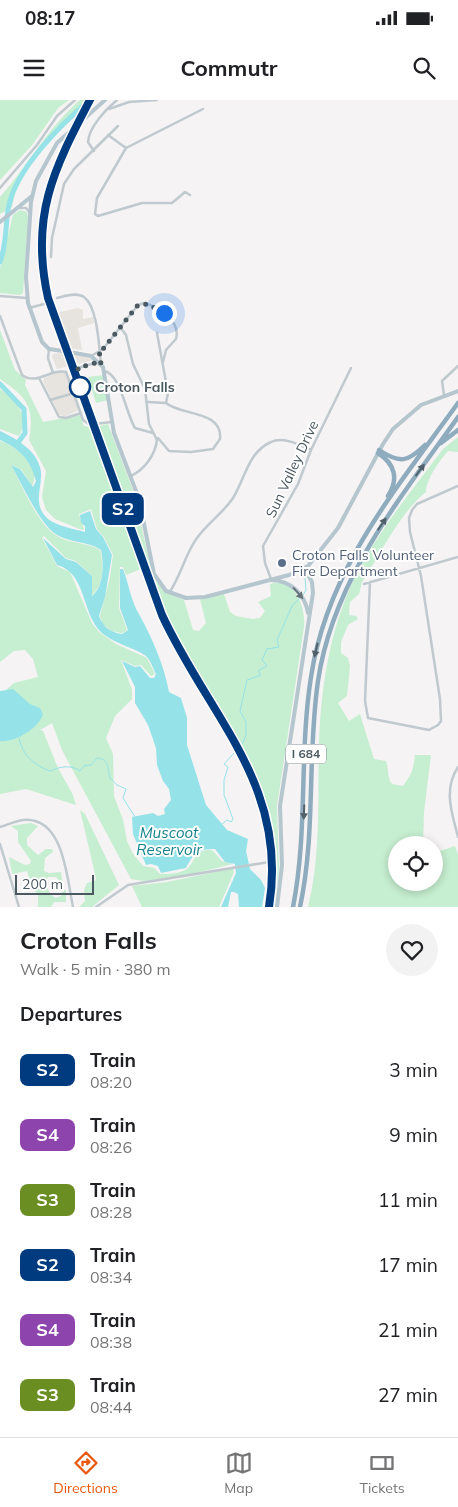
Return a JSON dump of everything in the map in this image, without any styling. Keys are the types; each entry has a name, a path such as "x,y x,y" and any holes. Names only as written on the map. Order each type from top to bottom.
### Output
{"highway":[{"name":"I 684","path":"293,907 302,850 308,697 314,659 327,612 341,576 360,543 458,403"},
{"name":"I 684","path":"300,907 309,841 316,698 329,633 341,597 358,564 383,523 458,417"},
{"path":"436,448 458,430"},
{"path":"378,452 392,458 404,459 416,455 430,442"},
{"path":"378,452 389,462 395,475 393,487 380,512"}],"main road":[{"path":"63,351 49,349 42,342 27,298 32,196 43,167 57,143 105,100"},
{"path":"0,222 32,196"},
{"path":"69,352 91,356 100,363 104,371 116,440 140,506 154,574 160,585 169,593 182,598 195,598 305,569 316,560 338,528 389,434 406,416 422,405 444,394 458,390"},
{"path":"277,907 282,865 280,806 313,589 305,569"},
{"path":"265,580 286,583 299,593 307,610 307,628"}],"street":[{"path":"0,188 37,145 57,116 75,100"},
{"path":"94,150 88,142 89,135 107,109 117,100"},
{"path":"107,109 129,102 157,100"},
{"path":"190,195 185,192 172,203 142,203 109,214 96,215 97,198 126,148 203,110"},
{"path":"51,257 52,238 64,184 74,169 118,126"},
{"path":"108,135 126,148"},
{"path":"16,209 26,208 30,215"},
{"path":"57,298 72,295 86,299 93,312 100,363 78,368"},
{"path":"0,296 27,298"},
{"path":"29,308 44,304"},
{"path":"91,356 103,349 140,304 147,304 168,316 175,325 177,336 166,350 163,362"},
{"path":"0,316 22,375 30,379 66,372 84,422 92,425 112,422"},
{"path":"120,327 126,335 132,360 144,385 148,402 147,426 140,430"},
{"path":"157,333 168,396 166,403"},
{"path":"49,349 47,355 53,374"},
{"path":"444,394 442,381 458,366"},
{"name":"Sun Valley Drive","path":"270,579 265,563 263,546 298,484 311,450 351,368"},
{"path":"104,371 111,373 115,379 132,423 140,430 147,430 155,435"},
{"path":"39,378 61,418 81,413"},
{"path":"50,400 74,393"},
{"path":"148,402 166,403 177,409 210,419 218,426 220,438 213,448 178,452 166,449 155,435 148,418"},
{"path":"130,477 140,471 150,459 156,446 155,435"},
{"path":"169,593 197,539 231,501 247,466 258,452 270,442 276,440 292,442 311,450"},
{"path":"370,582 365,706 370,720 429,730 436,727 440,721 440,699 419,567 410,527 412,510 421,501 458,486"},
{"path":"364,584 458,557"},
{"path":"458,767 450,784 449,802 458,837"},
{"path":"0,827 29,820 52,831 57,839 62,857 73,907"},
{"path":"0,844 19,907"},
{"path":"96,907 128,885 182,877 235,866 269,862"}],"shaded area":[{"path":"78,308 83,310 83,319 93,317 94,323 78,328 82,350 67,348 55,313"},
{"path":"62,353 94,360 57,369 52,357 53,354"},
{"path":"62,371 65,372 79,410 64,417 59,414 43,381 44,378"}],"green space":[{"path":"0,100 69,100 58,108 33,144 0,180"},
{"path":"80,100 87,100 52,135 26,169 18,180 12,207 0,214 0,197 48,134"},
{"path":"20,210 27,212 28,218 23,293 20,295 0,293 0,268 13,215"},
{"path":"0,330 15,370 26,380 25,385 43,422 80,415 84,426 90,427 141,569 126,575 123,567 120,567 119,608 127,630 122,633 111,631 103,624 100,616 110,577 113,555 104,537 97,529 91,509 79,514 84,529 82,530 55,519 46,510 42,497 46,471 29,440 31,429 30,411 17,391 0,379"},
{"path":"104,375 108,400 96,403 88,377"},
{"path":"0,389 20,409 23,422 19,436 0,429"},
{"path":"108,424 134,493 153,577 165,592 184,600 193,630 199,631 206,623 200,599 224,594 230,612 236,616 253,619 260,618 265,611 258,602 271,596 270,584 279,583 292,589 301,603 304,627 277,806 279,870 275,907 270,907 273,861 268,821 257,784 242,750 182,650 151,585 96,427"},
{"path":"458,437 458,452 448,451 441,460 431,476 426,492 399,522 362,582 359,594 350,602 349,615 356,616 358,619 348,625 341,642 341,653 348,658 350,666 347,696 338,703 349,721 360,714 374,759 386,761 389,779 392,784 403,786 412,772 415,755 431,755 424,812 423,836 388,836 388,891 443,891 443,850 455,846 458,855 458,907 308,907 316,862 322,701 328,658 339,616 366,557 403,502 443,449"},
{"path":"0,441 14,447 31,464 34,471 32,486 21,469 11,465 43,523 62,539 100,550 102,562 101,580 92,595 92,576 76,561 66,558 44,536 42,538 57,566 70,572 92,623 99,632 116,644 147,658 155,674 151,676 141,665 135,666 121,660 132,690 132,699 115,716 106,738 113,754 114,796 123,820 127,841 133,854 143,866 154,868 160,874 185,870 199,853 206,850 212,850 222,861 233,864 168,879 143,881 131,879 62,750 52,723 40,730 43,731 76,805 26,789 0,794 0,695 14,683 38,677 33,659 25,650 14,651 0,662"},
{"path":"80,810 85,814 119,885 92,907 79,907 85,901 84,890 87,883 95,881 96,878"},
{"path":"31,823 38,826 27,838 27,845 38,855 46,849 52,849 53,852 45,858 44,871 49,873 61,872 63,885 56,877 48,877 45,883 51,895 56,898 61,896 63,890 66,890 66,902 54,902 51,907 38,907 38,894 33,890 27,871 12,874 9,857 25,865 30,864 31,861 18,842 18,831 11,826"},
{"path":"233,869 234,872 219,907 142,907 132,886 167,882"}],"water":[{"name":"Muscoot Reservoir","path":"0,431 24,445 34,455 41,473 40,507 48,519 85,532 85,526 81,523 80,515 90,511 96,529 103,537 112,555 105,597 99,616 108,629 122,634 128,630 120,608 120,569 123,569 134,605 158,653 169,692 181,698 187,718 187,745 206,805 227,830 248,839 246,851 250,869 261,880 265,888 262,907 239,907 238,894 231,892 228,907 221,907 236,873 235,864 225,862 215,849 200,851 191,859 186,868 161,873 158,866 146,865 133,834 132,817 153,813 158,816 165,814 164,809 171,800 169,789 163,781 157,765 156,748 148,725 135,703 135,687 122,661 135,667 140,666 150,678 154,678 156,674 147,657 107,637 95,625 74,576 67,569 57,565 43,538 66,559 76,562 92,576 92,596 101,581 103,562 101,550 91,545 57,535 44,523 11,465 20,469 33,487 36,481 34,473 19,451 0,440"},
{"path":"13,689 30,704 40,708 43,714 37,724 26,734 12,740 0,741 0,691"}],"waterway":[{"path":"0,262 4,248 9,205 21,176 30,162 54,134 90,100"},
{"path":"0,384 24,409 25,433 16,443"},
{"path":"303,595 306,590 305,578"},
{"path":"240,749 246,735 246,722 240,711 247,680 261,675 258,671 267,666 262,660 267,649 279,647 277,640 292,606 300,598"},
{"path":"19,738 23,749 30,759 50,771 61,767 69,767 80,771 84,766 91,765 97,758 104,760 110,778 117,785 126,789 123,798 135,817"},
{"path":"221,825 227,820 231,822 233,819 224,795 224,780 228,767 224,764 235,752"}],"railway":[{"path":"90,100 62,156 45,207 42,233 42,261 47,290 56,322 162,615 181,652 241,753 256,787 267,824 272,863 269,907"}],"train":[{"name":"S2","path":"90,100 67,143 51,180 42,235 43,272 48,298 162,615 174,640 240,750 261,797 268,822 272,848 272,884 269,907"}],"place":[{"name":"Croton Falls","path":"80,387"},
{"name":"Croton Falls Volunteer Fire Department","path":"282,563"}],"route":[{"path":"80,387 78,368 99,362 101,364 99,350 103,349 138,305 142,303 147,304 164,313"}]}
